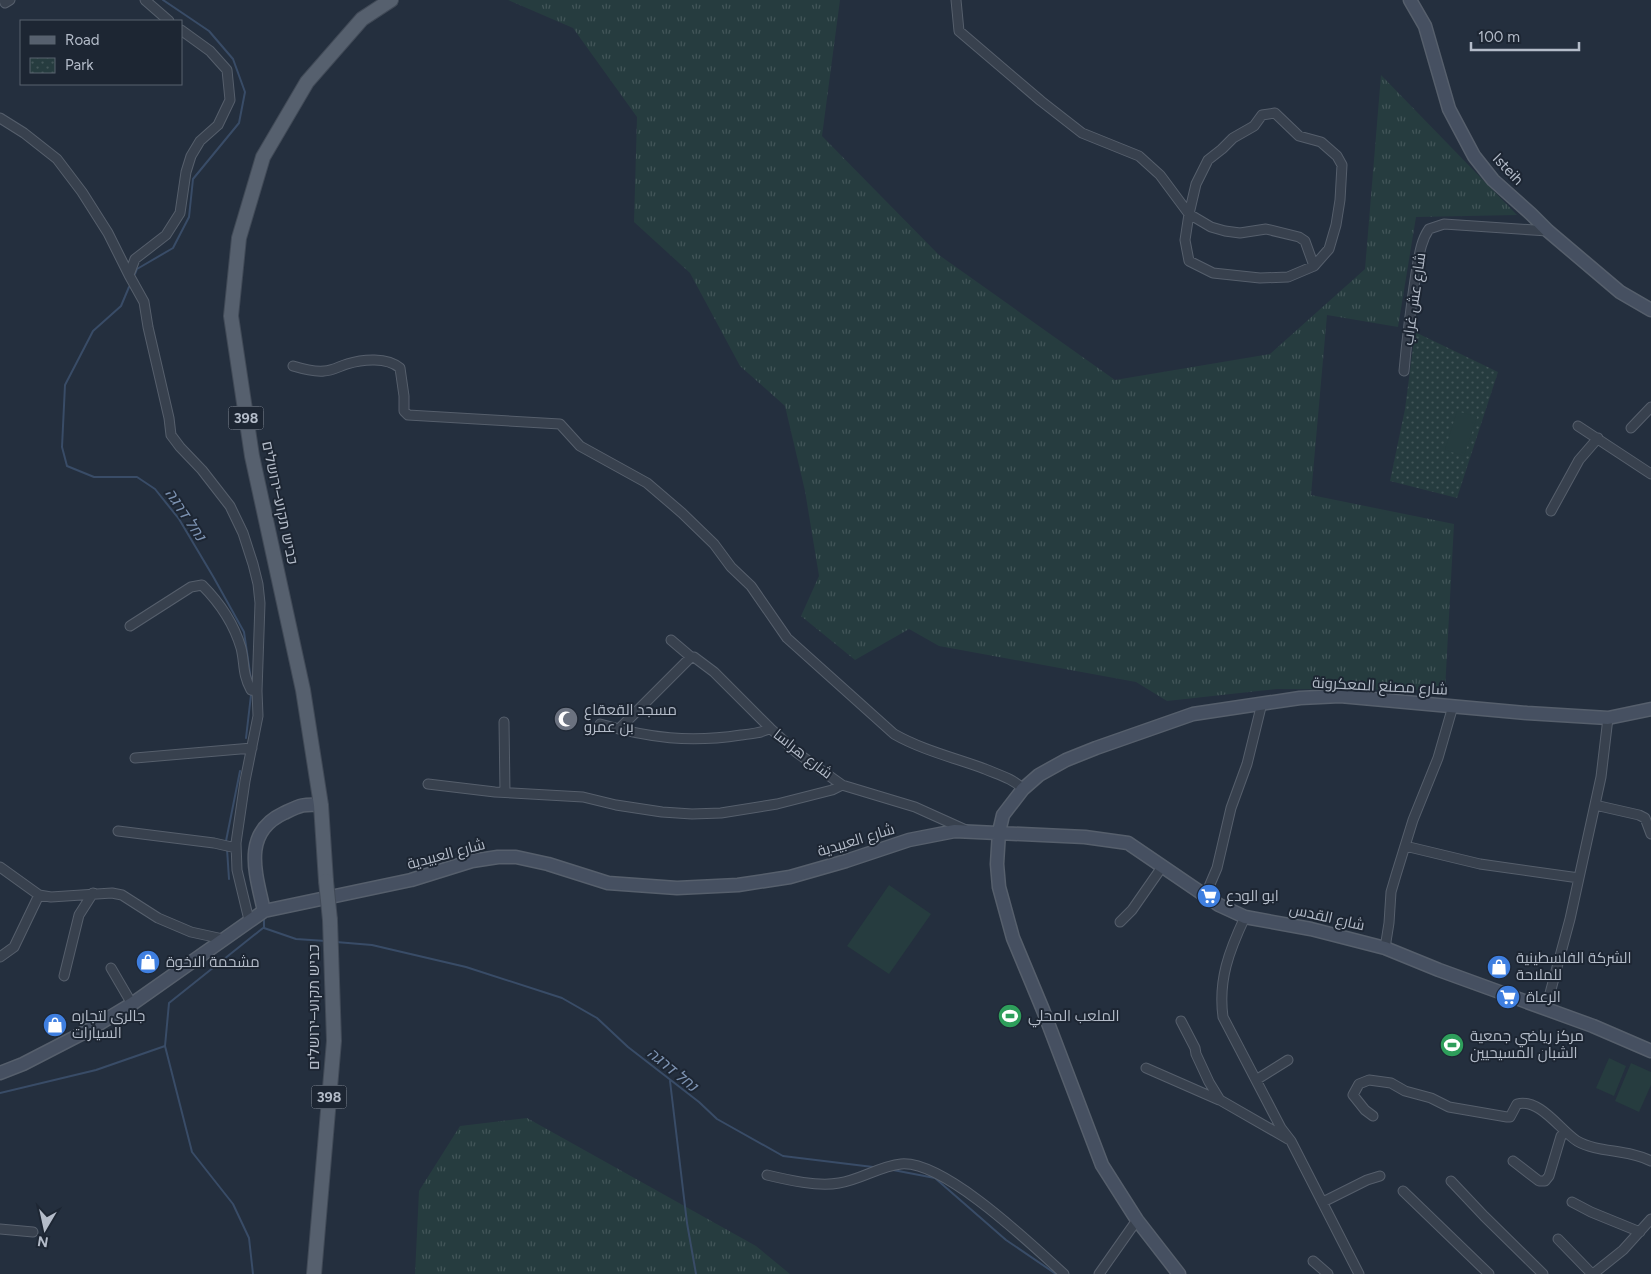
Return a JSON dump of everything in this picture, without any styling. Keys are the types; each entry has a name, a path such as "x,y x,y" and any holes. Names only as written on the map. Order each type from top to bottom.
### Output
{"main road":[{"name":"כביש תקוע–ירושלים","path":"314,1274 334,1041 330,920 321,805 303,690 252,456 231,316 239,238 263,157 308,82 362,19 391,0"},
{"name":"Isteih","path":"1410,0 1425,26 1449,109 1474,156 1493,180 1548,232 1620,292 1651,310"},
{"name":"شارع مصنع المعكرونة","path":"1179,1274 1137,1220 1102,1165 1043,1010 1013,938 999,887 997,864 999,832 1003,815 1023,788 1039,775 1066,760 1193,714 1300,698 1340,696 1546,715 1608,718 1651,709"},
{"path":"264,911 254,867 255,844 260,833 274,818 302,804 321,805"},
{"name":"شارع العبيدية","path":"0,1073 23,1064 87,1031 132,1004 264,911 412,880 472,861 498,857 516,857 548,864 608,883 677,888 738,885 790,877 919,838 955,831 999,832"},
{"name":"شارع القدس","path":"999,832 1084,837 1128,843 1219,905 1245,917 1328,933 1385,948 1439,970 1546,1008 1651,1051"}],"street":[{"path":"4,0 5,3 10,0"},
{"path":"144,0 169,20"},
{"path":"956,0 959,30 1082,133 1139,156 1160,175 1189,214 1211,227 1225,231 1240,233 1266,230 1299,237 1305,241 1314,266"},
{"path":"129,275 134,259 166,235 180,213 186,172 191,156 200,141 218,125 230,100 227,70 210,51 182,31"},
{"path":"1275,113 1299,136 1321,142 1337,156 1342,165 1340,200 1336,225 1329,249 1314,266 1288,277 1260,278 1213,273 1189,261 1185,240 1189,214 1196,184 1208,160 1222,150 1233,138 1254,126 1262,115 1275,113"},
{"path":"0,118 24,133 57,159 82,192 102,224 144,302 171,435 230,506 253,564 260,603 258,716 244,790 236,848 237,870 249,920"},
{"name":"شارع عش غراب","path":"1404,371 1411,306 1420,252 1428,228 1444,224 1548,232"},
{"path":"293,366 325,372 357,362 387,361 395,363 400,368 404,411 408,415 560,424 580,446 648,483 682,512 714,544 731,567 751,586 787,638 894,734 910,743 954,757 1014,780 1023,788"},
{"path":"1631,428 1651,407"},
{"path":"1578,426 1651,474"},
{"path":"1551,511 1579,460 1598,438"},
{"path":"130,626 191,587 202,585 218,600 230,622 241,648 244,678 251,690 257,691"},
{"path":"671,640 690,657 698,659 714,672 770,728"},
{"path":"619,729 690,657"},
{"path":"1205,896 1217,868 1231,808 1246,764 1262,703"},
{"path":"1385,948 1391,892 1413,820 1438,758 1453,706"},
{"path":"1546,1008 1580,878 1601,777 1608,718"},
{"path":"504,722 505,792"},
{"name":"شارع هراسا","path":"600,724 645,736 694,740 748,734 765,731 770,728 796,752 842,785 915,807 969,831"},
{"path":"134,758 252,748"},
{"path":"428,784 505,792 583,797 616,805 662,812 721,814 792,800 832,790 842,785"},
{"path":"1595,805 1646,818 1651,834"},
{"path":"118,831 214,843 236,848"},
{"path":"1405,846 1480,864 1580,878"},
{"path":"0,867 39,895 51,897 93,893 122,895 158,918 191,932 223,939"},
{"path":"1120,922 1132,910 1162,867"},
{"path":"64,976 79,916 93,893"},
{"path":"0,957 14,947 39,895"},
{"path":"1245,917 1233,942 1221,987 1220,999 1223,1017 1281,1128 1291,1140 1359,1274"},
{"path":"111,968 132,1004"},
{"path":"1181,1021 1209,1082 1220,1100"},
{"path":"1256,1080 1288,1060"},
{"path":"1146,1068 1220,1100 1291,1140"},
{"path":"1373,1116 1365,1110 1354,1095 1355,1088 1369,1080 1391,1083 1405,1091 1431,1098 1449,1106 1507,1117 1512,1115 1517,1104 1524,1102 1537,1107 1578,1141 1589,1146 1633,1154 1651,1161"},
{"path":"1513,1161 1539,1181 1545,1181 1549,1176 1561,1136 1566,1132"},
{"path":"767,1175 827,1184 840,1183 902,1164 926,1169 964,1189 1064,1274"},
{"path":"1323,1202 1380,1176"},
{"path":"1451,1181 1543,1274"},
{"path":"1403,1191 1488,1274"},
{"path":"1572,1202 1640,1232"},
{"path":"1558,1239 1593,1274 1623,1250 1651,1219"},
{"path":"1099,1274 1137,1220"},
{"path":"0,1229 33,1232"},
{"path":"1313,1261 1328,1274"}],"green space":[{"path":"508,0 840,0 822,136 939,255 1115,380 1270,354 1365,269 1381,75 1517,215 1416,217 1398,327 1327,315 1311,495 1454,524 1445,690 1277,689 1167,701 1136,682 939,646 909,629 855,660 801,616 819,576 805,491 785,406 740,366 690,273 634,222 637,117 573,28"},
{"path":"1415,332 1498,372 1457,498 1390,481 1405,409"},
{"path":"1457,411 1477,417 1464,456 1445,450"},
{"path":"889,885 931,914 889,974 847,946"},
{"path":"1609,1058 1626,1066 1614,1096 1596,1088"},
{"path":"1631,1063 1651,1072 1651,1085 1639,1112 1615,1101"},
{"path":"527,1118 756,1246 790,1274 415,1274 419,1191 460,1126"}],"waterway":[{"name":"נחל דרגה","path":"135,274 137,269 173,248 189,217 193,179 239,123 245,92 233,59 209,31 163,0"},
{"name":"נחל דרגה","path":"129,287 121,306 93,331 65,385 62,447 67,466 94,477 137,477 155,489 179,519 244,632 251,680"},
{"name":"נחל דרגה","path":"246,738 251,695"},
{"name":"נחל דרגה","path":"226,841 240,771"},
{"name":"נחל דרגה","path":"227,849 229,879"},
{"name":"נחל דרגה","path":"264,918 264,928 296,939 326,941"},
{"path":"253,1274 249,1238 233,1204 192,1152 165,1046 169,1003 263,928"},
{"name":"נחל דרגה","path":"336,942 372,945 466,967 562,998 597,1018 628,1047 699,1102 717,1119 783,1156 873,1167"},
{"path":"0,1093 96,1070 165,1046"},
{"path":"670,1081 687,1223 696,1274"},
{"name":"נחל דרגה","path":"893,1170 935,1178 1006,1240 1056,1274"}],"place":[{"name":"مسجد القعقاع بن عمرو","path":"566,719"},
{"name":"ابو الودع","path":"1209,896"},
{"name":"مشحمة الاخوة","path":"148,962"},
{"name":"الشركة الفلسطينية للملاحة","path":"1499,967"},
{"name":"الرعاة","path":"1508,997"},
{"name":"الملعب المحلي","path":"1010,1016"},
{"name":"جالري لتجاره السيارات","path":"55,1025"},
{"name":"مركز رياضي جمعية الشبان المسيحيين","path":"1452,1045"}]}
